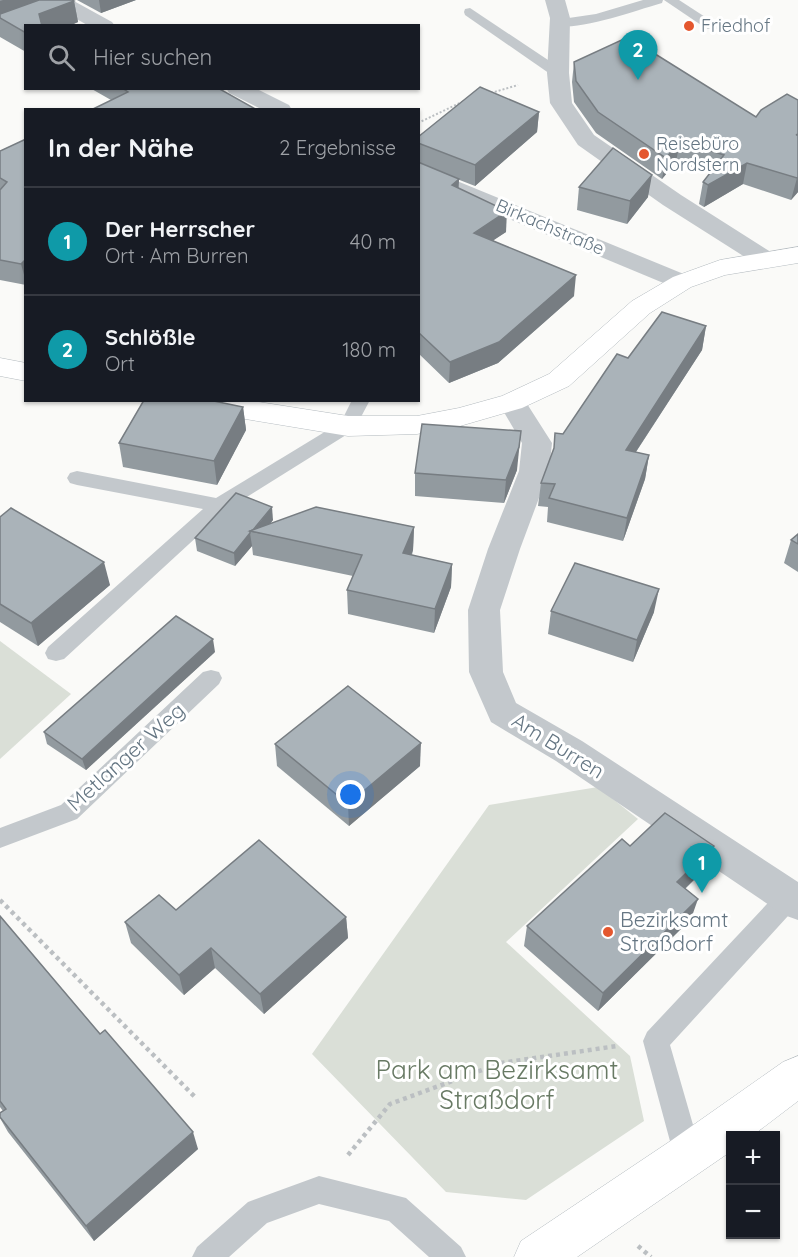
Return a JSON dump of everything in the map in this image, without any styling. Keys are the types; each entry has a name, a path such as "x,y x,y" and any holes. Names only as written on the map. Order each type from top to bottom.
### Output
{"main road":[{"path":"198,402 348,426 417,425 460,417 512,402 559,380 641,307 682,282 720,268 798,255"},
{"path":"0,367 24,372"},
{"path":"537,1257 688,1156 798,1076"}],"street":[{"path":"555,0 560,22 558,73 561,103 586,140 672,200 765,259"},
{"path":"59,6 100,24"},
{"path":"241,90 277,108"},
{"name":"Birkachstraße","path":"420,173 682,282"},
{"name":"Am Burren","path":"512,402 537,443 534,471 504,549 484,610 486,672 503,712 569,751 794,900"}],"lane":[{"path":"560,22 597,18 657,0"},
{"path":"670,0 712,26"},
{"path":"470,12 558,73"},
{"path":"56,653 219,505 348,426 360,402"},
{"path":"77,478 219,505"},
{"name":"Metlanger Weg","path":"0,838 69,812 211,678"},
{"path":"688,1156 656,1041 794,900"},
{"path":"207,1257 258,1212 319,1190 396,1208 451,1257"}],"path":[{"path":"487,94 506,89"},
{"path":"420,122 468,100"},
{"path":"0,900 196,1098"},
{"path":"319,1190 390,1104 501,1063 656,1041"}],"green space":[{"path":"0,641 71,694 0,759"},
{"name":"Park am Bezirksamt Straßdorf","path":"598,787 638,819 506,942 630,1056 644,1121 526,1200 446,1192 312,1054 489,805"}],"building":[{"path":"39,0 74,1 39,14 42,24 24,24 24,32 0,18 0,14"},
{"path":"628,37 756,117 761,110 787,94 798,100 798,134 796,135 798,135 798,177 747,163 708,185 703,182 724,155 680,141 666,158 598,112 576,81 574,62"},
{"path":"480,87 539,112 475,165 420,144 420,135"},
{"path":"125,90 222,90 253,108 95,108 128,92"},
{"path":"24,140 24,261 21,264 0,260 0,190 7,182 0,178 0,151"},
{"path":"613,148 652,175 630,201 579,187"},
{"path":"420,163 459,179 452,185 507,211 474,233 576,275 499,342 450,362 420,334"},
{"path":"662,312 706,326 626,450 649,455 627,518 549,498 555,484 541,483 554,448 555,433 563,434 617,354 628,358"},
{"path":"143,402 219,402 243,407 214,461 119,443"},
{"path":"422,424 521,431 519,447 506,480 415,473"},
{"path":"236,493 272,507 234,553 195,538"},
{"path":"316,507 414,527 403,553 452,564 435,609 347,590 362,555 250,531"},
{"path":"11,508 104,562 31,623 0,604 0,517"},
{"path":"798,534 798,544 791,540"},
{"path":"575,563 659,589 637,640 551,611"},
{"path":"176,616 213,639 82,759 44,732"},
{"path":"348,686 421,743 348,804 275,744"},
{"name":"Bezirksamt Straßdorf","path":"665,813 714,846 677,882 698,899 603,993 527,926 622,839 630,846"},
{"path":"259,840 346,917 260,994 211,948 179,975 125,922 159,895 176,910"},
{"path":"0,916 100,1034 105,1030 193,1132 86,1226 0,1117 0,1113 6,1109 0,1101"}],"place":[{"name":"Friedhof","path":"689,26"},
{"name":"Schlößle","path":"638,80"},
{"name":"Reisebüro Nordstern","path":"644,154"},
{"name":"Der Herrscher","path":"702,893"},
{"name":"Bezirksamt Straßdorf","path":"608,932"}]}
